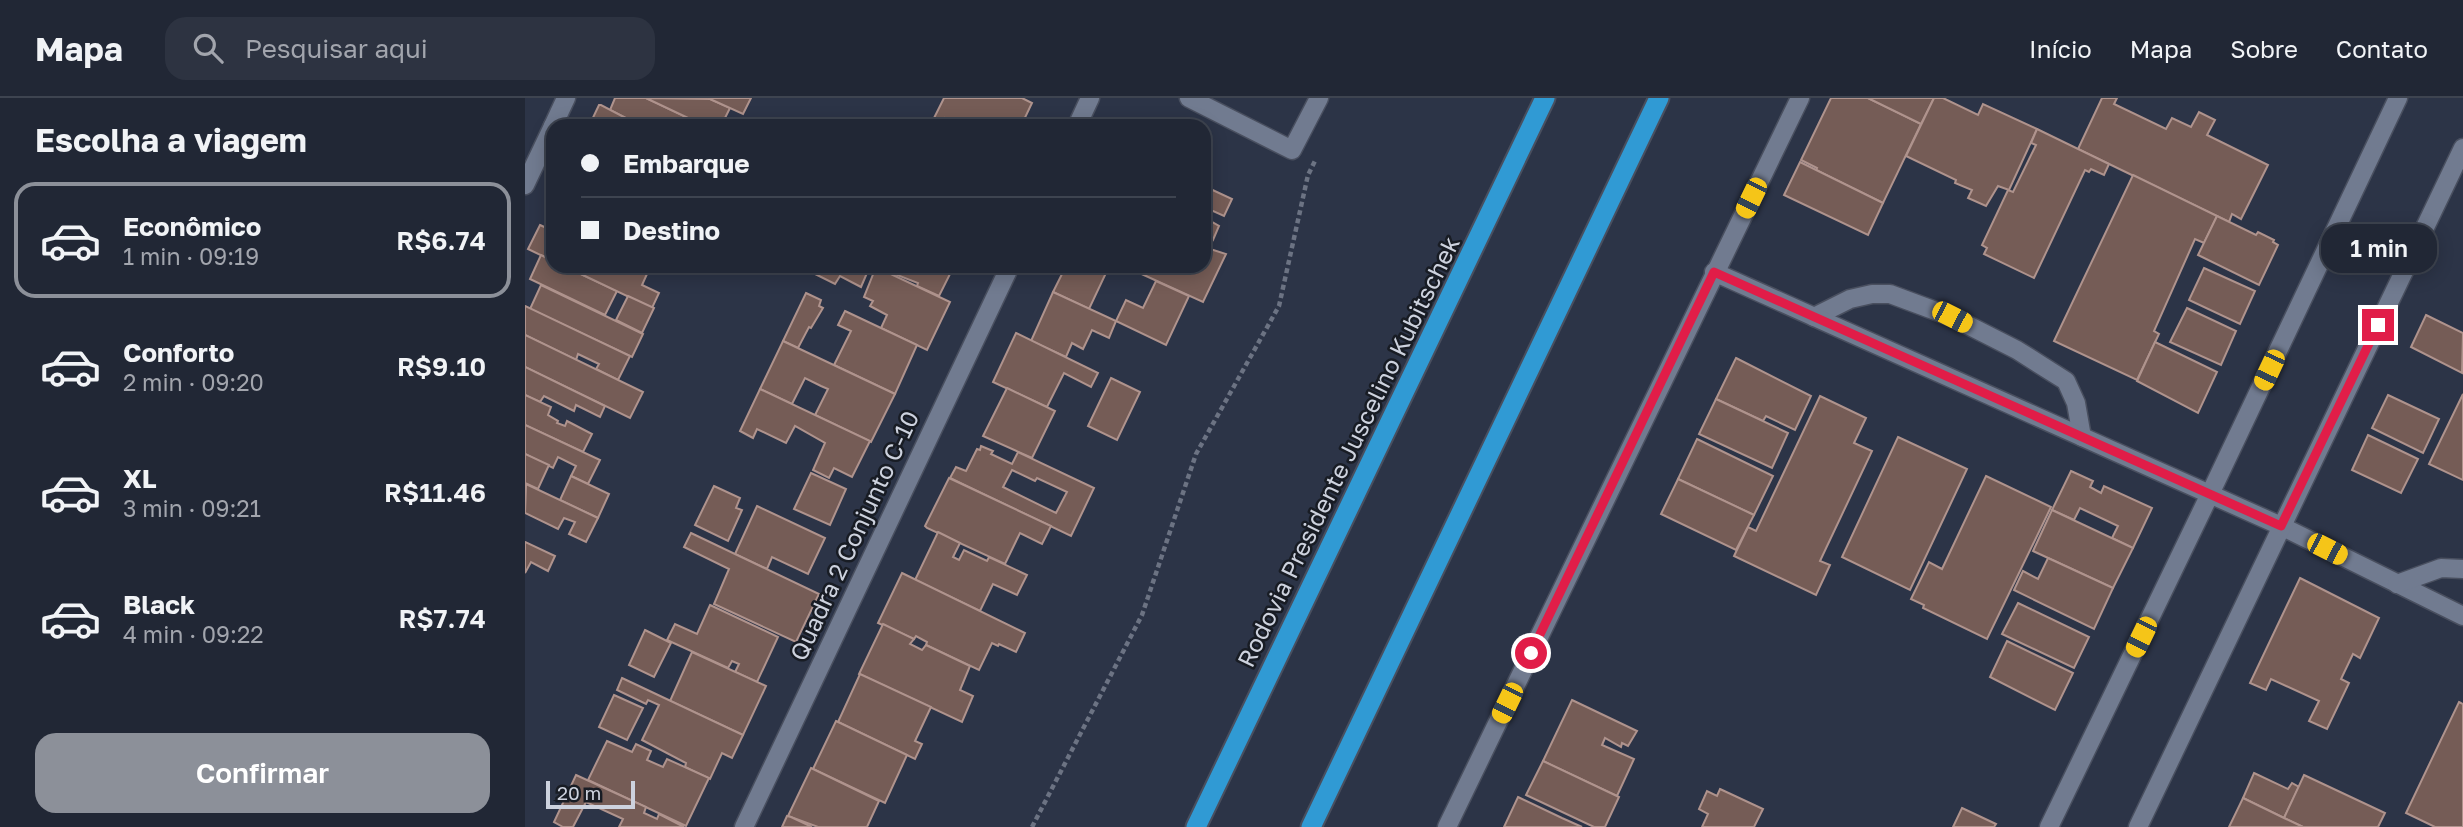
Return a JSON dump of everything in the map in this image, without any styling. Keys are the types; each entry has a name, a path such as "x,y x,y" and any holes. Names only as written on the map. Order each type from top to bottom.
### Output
{"highway":[{"name":"Rodovia Presidente Juscelino Kubitschek","path":"1196,827 1545,98"},
{"path":"1311,827 1659,98"}],"street":[{"path":"556,119 566,98"},
{"path":"1080,119 1090,98"},
{"path":"1189,98 1292,150 1319,98"},
{"path":"1447,827 1800,98"},
{"path":"2049,827 2398,98"},
{"path":"525,185 546,141"},
{"path":"2138,827 2463,148"},
{"path":"1714,272 2281,526 2463,616"},
{"name":"Quadra 2 Conjunto C-10","path":"744,827 1007,273"},
{"path":"1814,317 1850,299 1872,294 1890,294 1952,317 2017,350 2066,381 2076,403 2082,437"},
{"path":"2397,584 2441,568 2463,569"}],"path":[{"path":"1032,827 1142,615 1196,454 1279,306 1308,175 1319,153"}],"building":[{"path":"615,98 646,98 690,119 627,119 610,110"},
{"path":"646,98 710,99 730,108 724,119 690,119"},
{"path":"708,98 751,98 743,114"},
{"path":"944,98 1022,98 1032,103 1024,119 934,118"},
{"path":"1831,98 1868,98 1921,124 1883,203 1801,160"},
{"path":"1868,98 1934,98 1921,124"},
{"path":"1934,98 1943,98 1978,115 1983,104 2037,129 2009,190 1998,186 1986,206 1968,198 1972,190 1955,183 1956,180 1906,156"},
{"path":"2102,98 2117,98 2114,104 2166,129 2172,118 2191,127 2199,112 2215,120 2207,135 2268,165 2241,219 2232,214 2229,222 2078,149"},
{"path":"601,105 628,119 592,119"},
{"path":"2037,129 2109,164 2104,175 2091,169 2089,172 2085,170 2034,278 1984,254 1987,248 1982,245 2008,190 2013,192 2036,145 2031,143"},
{"path":"1800,162 1883,203 1868,235 1784,195"},
{"path":"2133,175 2217,216 2204,243 2195,239 2154,331 2159,334 2137,380 2054,341"},
{"path":"1211,189 1232,199 1224,216 1211,210"},
{"path":"2217,216 2256,235 2258,232 2278,245 2259,285 2198,255"},
{"path":"1211,221 1219,226 1213,240 1211,239"},
{"path":"540,225 546,228 546,258 528,249"},
{"path":"1211,249 1226,254 1203,302 1139,273 1211,273"},
{"path":"541,255 546,258 546,273 579,273 617,291 605,315 530,279"},
{"path":"2204,268 2255,291 2240,324 2189,300"},
{"path":"579,273 647,274 642,285 659,293 652,308"},
{"path":"867,273 861,287 840,276 835,284 815,274"},
{"path":"874,273 889,273 950,302 927,350 881,328 887,315 870,306 873,301 864,297"},
{"path":"892,273 950,273 939,296 917,286 918,283"},
{"path":"1062,273 1106,273 1089,309 1053,292"},
{"path":"1156,281 1189,296 1166,345 1116,321 1126,300 1143,308"},
{"path":"541,285 643,334 632,357 530,309"},
{"path":"1053,292 1116,321 1109,338 1092,330 1083,349 1072,343 1066,357 1031,341"},
{"path":"806,293 821,300 819,306 823,308 798,348 783,341"},
{"path":"628,296 654,308 642,333 616,320"},
{"path":"525,306 630,356 618,380 596,369 599,364 578,354 576,360 525,335"},
{"path":"2187,308 2236,331 2221,365 2170,342"},
{"path":"845,311 917,345 895,394 834,365 851,331 838,325"},
{"path":"2426,315 2463,333 2462,373 2411,347"},
{"path":"1016,333 1098,373 1091,387 1064,373 1047,407 993,382"},
{"path":"525,335 643,392 630,418 525,367"},
{"path":"783,341 895,394 871,442 815,415 828,389 805,378 792,404 760,389"},
{"path":"2155,342 2217,372 2198,413 2137,381"},
{"path":"1736,358 1811,396 1795,430 1766,416 1763,421 1716,399"},
{"path":"525,367 605,406 600,417 576,405 574,411 544,396 540,402 525,395"},
{"path":"1111,378 1140,392 1117,440 1088,426"},
{"path":"1007,388 1055,411 1032,458 983,436"},
{"path":"760,389 870,441 852,477 834,468 829,478 813,470 825,443 795,426 786,443 757,429 753,438 740,431"},
{"path":"2463,394 2463,480 2429,464"},
{"path":"525,395 551,407 548,415 558,421 557,423 565,426 567,421 592,434 583,452 525,425"},
{"path":"2388,395 2439,419 2423,453 2372,428"},
{"path":"1820,396 1866,418 1854,443 1872,451 1820,561 1830,565 1816,595 1734,556 1748,527 1756,531"},
{"path":"1716,399 1788,433 1772,468 1699,434"},
{"path":"525,425 600,460 588,484 571,476 576,466 558,457 553,468 525,454"},
{"path":"2368,435 2418,459 2401,493 2352,470"},
{"path":"1898,437 1967,469 1910,590 1842,557"},
{"path":"1697,439 1773,476 1754,515 1678,479"},
{"path":"981,446 993,451 991,454 1012,464 1018,452 1094,488 1071,536 950,478 956,467 966,471 977,449 980,450","holes":["1012,470 1035,481 1037,478 1067,492 1056,513 1003,487"]},
{"path":"525,454 549,465 538,489 525,483"},
{"path":"2071,471 2093,481 2090,487 2101,493 2104,486 2152,508 2133,548 2112,538 2118,526 2080,508 2074,520 2052,510"},
{"path":"811,473 846,489 830,525 794,509"},
{"path":"571,476 609,494 598,518 560,500"},
{"path":"1986,476 2051,507 1987,639 1923,608 1924,605 1911,599 1929,562 1942,569"},
{"path":"949,478 1051,526 1042,544 1020,533 1005,564 927,528 925,526"},
{"path":"1678,479 1754,515 1736,550 1661,514"},
{"path":"526,484 598,518 586,542 569,534 575,522 564,518 558,529 525,513"},
{"path":"714,486 740,498 736,508 742,510 728,541 695,525"},
{"path":"757,506 825,538 808,574 772,557 767,569 735,554"},
{"path":"2052,510 2133,548 2113,588 2033,551"},
{"path":"938,532 960,543 953,557 959,560 964,550 987,561 989,557 1027,575 1017,595 993,584 980,611 915,580"},
{"path":"691,533 819,594 796,642 714,604 729,569 684,547"},
{"path":"525,542 555,556 548,571 531,562 525,573"},
{"path":"2048,558 2113,588 2094,629 2014,590 2023,571 2038,579"},
{"path":"902,573 1025,633 1016,652 992,643 979,670 926,645 927,642 916,636 914,639 878,623"},
{"path":"2300,578 2379,618 2360,658 2353,654 2341,679 2349,683 2327,729 2309,721 2319,701 2271,679 2266,690 2250,683"},
{"path":"2018,603 2089,637 2074,668 2002,634"},
{"path":"710,605 778,637 757,682 735,672 739,664 732,661 728,668 667,640 675,624 697,634"},
{"path":"883,624 914,639 910,644 922,650 926,645 970,666 960,690 973,696 962,722 859,674"},
{"path":"645,630 671,643 654,677 629,665"},
{"path":"2007,641 2073,673 2055,710 1990,677"},
{"path":"692,652 766,686 743,735 670,701"},
{"path":"860,674 931,707 915,741 922,744 915,759 838,722"},
{"path":"622,678 743,735 732,758 722,753 710,779 642,740 659,705 648,700 646,704 617,690"},
{"path":"614,695 643,708 627,740 599,727"},
{"path":"1572,700 1637,731 1628,746 1622,743 1621,747 1605,738 1602,745 1634,759 1617,796 1543,761"},
{"path":"2459,702 2463,704 2463,827 2435,827 2406,813"},
{"path":"836,721 907,755 885,803 813,769"},
{"path":"607,741 632,752 636,744 651,751 647,760 663,767 667,759 709,778 686,826 588,780"},
{"path":"1543,761 1619,797 1605,827 1594,827 1526,795"},
{"path":"811,768 879,801 867,827 818,827 788,816"},
{"path":"2254,773 2288,789 2292,783 2299,787 2284,818 2243,798"},
{"path":"576,775 646,807 644,813 657,819 659,814 684,827 619,827 623,819 586,802 573,827 563,827 554,822"},
{"path":"2304,775 2385,813 2378,827 2303,827 2284,818"},
{"path":"1720,789 1763,809 1754,827 1702,827 1708,814 1699,809 1707,791 1717,796"},
{"path":"1518,797 1562,818 1582,827 1504,827"},
{"path":"2243,798 2284,818 2303,827 2229,827"},
{"path":"1962,808 1996,824 1994,827 1953,827"},
{"path":"787,816 791,817 812,827 782,827"}],"route":[{"path":"1531,653 1714,272 2281,526 2378,325"}]}
